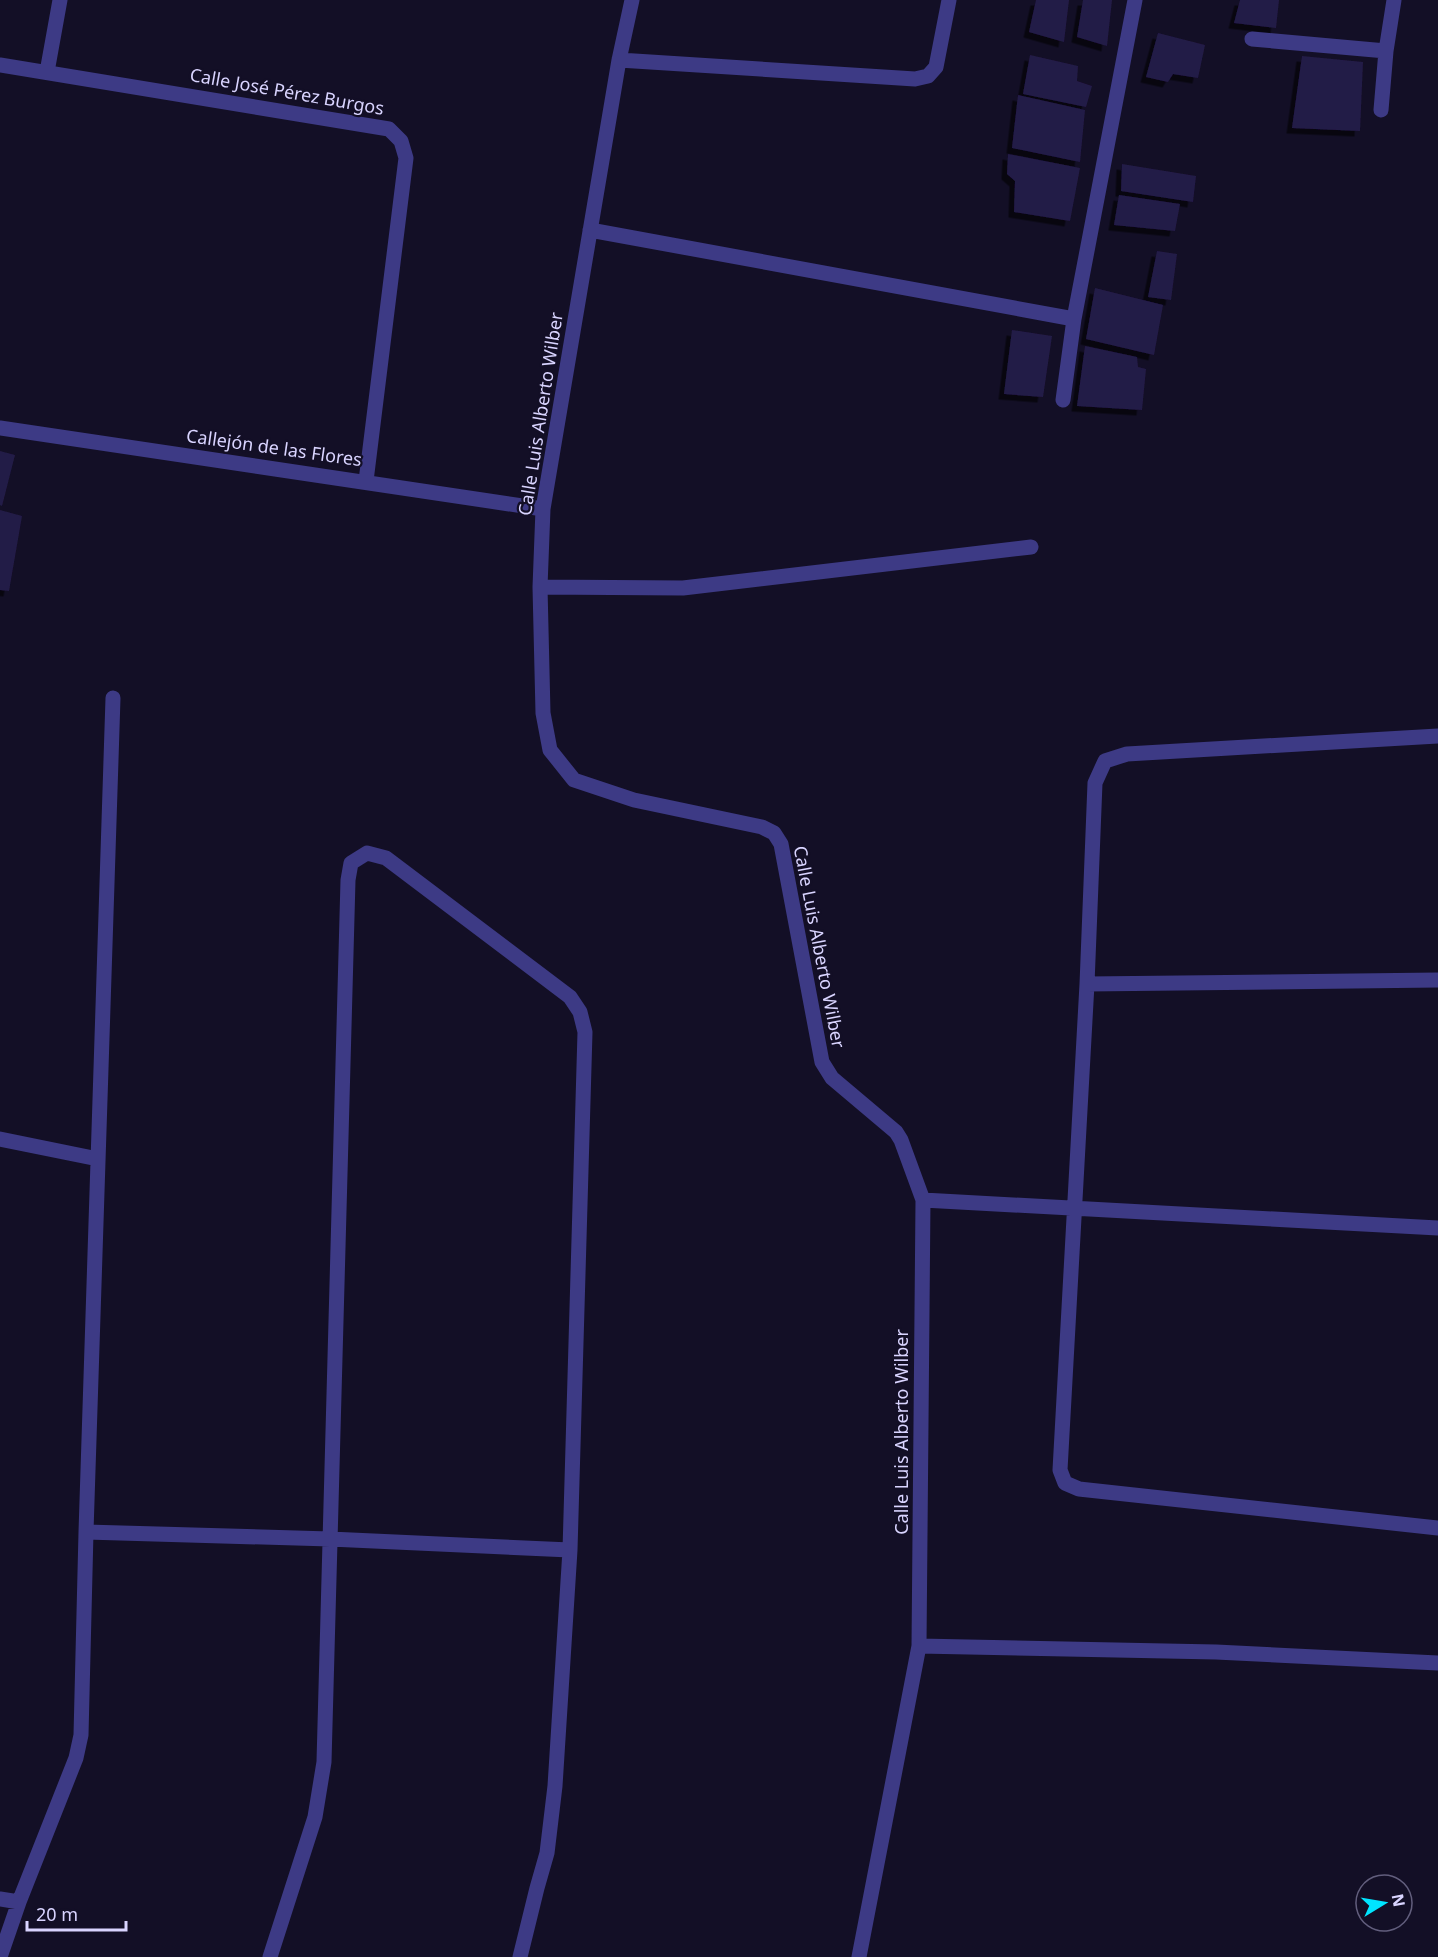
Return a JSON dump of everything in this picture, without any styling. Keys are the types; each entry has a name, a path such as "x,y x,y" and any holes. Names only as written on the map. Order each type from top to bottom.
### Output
{"street":[{"path":"47,72 60,0"},
{"name":"Calle Luis Alberto Wilber","path":"632,0 619,60 543,509 540,587 543,712 550,750 574,780 634,800 762,827 774,833 781,844 822,1062 832,1078 896,1132 923,1200 920,1646 859,1957"},
{"path":"619,60 915,79 928,76 936,67 949,0"},
{"path":"1063,400 1074,319 1135,0"},
{"path":"1381,110 1386,51 1394,0"},
{"path":"1252,39 1386,51"},
{"name":"Calle José Pérez Burgos","path":"0,65 389,129 401,141 406,159 366,481"},
{"path":"590,230 1074,319"},
{"name":"Callejón de las Flores","path":"0,428 543,509"},
{"path":"540,587 683,588 1031,547"},
{"path":"0,1957 72,1767 81,1734 113,698"},
{"path":"1438,735 1127,754 1105,761 1095,783 1087,984 1060,1470 1065,1483 1079,1489 1438,1528"},
{"path":"270,1957 315,1817 324,1762 348,880 351,863 367,853 386,858 570,997 580,1012 585,1032 570,1550 554,1814 547,1853 520,1957"},
{"path":"1087,984 1438,980"},
{"path":"0,1139 98,1159"},
{"path":"923,1200 1438,1228"},
{"path":"86,1532 330,1539 570,1550"},
{"path":"920,1646 1216,1652 1438,1663"},
{"path":"0,1899 19,1902"}],"building":[{"path":"1036,0 1069,0 1064,42 1029,32"},
{"path":"1083,0 1112,0 1107,46 1077,37"},
{"path":"1240,0 1279,0 1276,28 1234,23"},
{"path":"1158,33 1205,45 1198,78 1173,74 1168,82 1146,77"},
{"path":"1030,55 1078,66 1077,81 1092,86 1086,107 1023,94"},
{"path":"1302,56 1363,62 1360,131 1292,128"},
{"path":"1018,95 1085,110 1080,162 1012,148"},
{"path":"1008,154 1080,168 1070,221 1014,212 1015,181 1007,174"},
{"path":"1122,164 1196,176 1193,202 1121,191"},
{"path":"1119,195 1180,204 1175,231 1114,225"},
{"path":"1157,251 1177,254 1171,300 1148,297"},
{"path":"1095,288 1163,305 1154,355 1086,339"},
{"path":"1012,330 1052,336 1043,397 1004,394"},
{"path":"1085,346 1137,357 1138,367 1146,369 1142,410 1077,406"},
{"path":"0,451 15,455 2,506 0,505"},
{"path":"0,510 22,516 9,591 0,590"}]}
